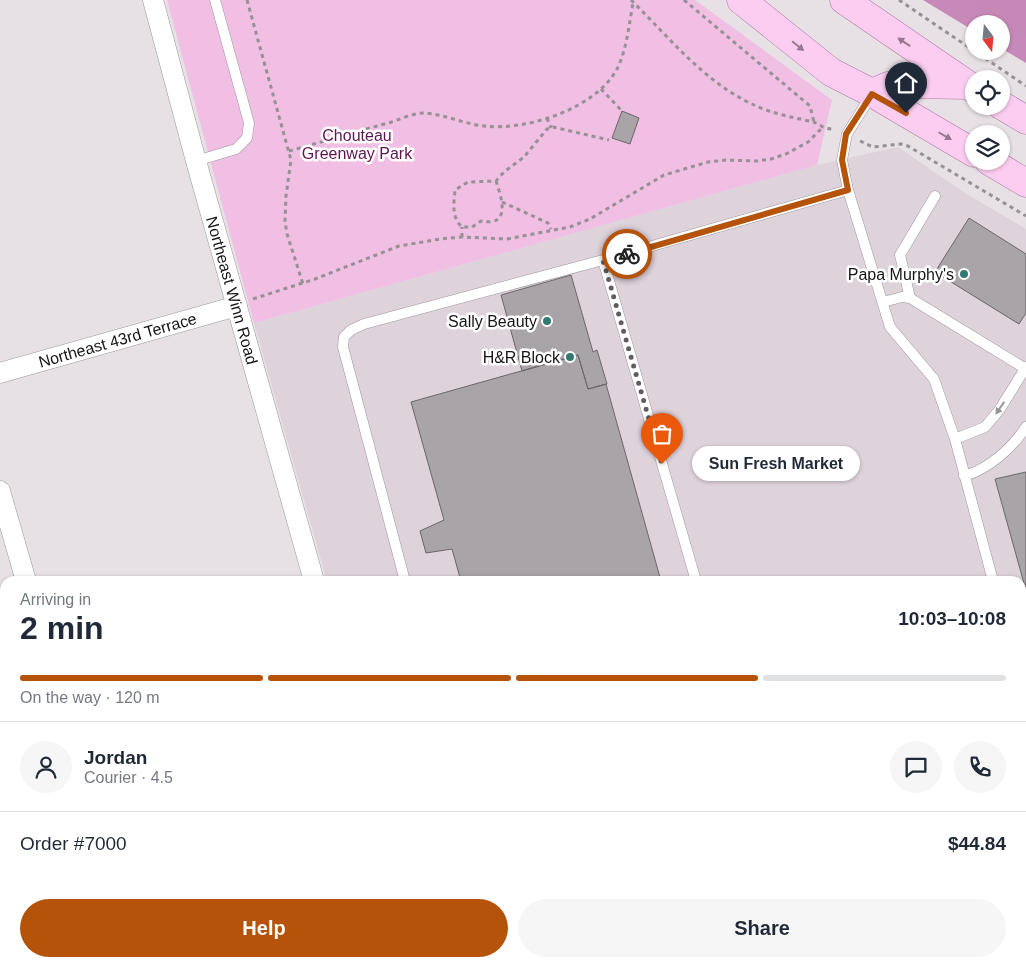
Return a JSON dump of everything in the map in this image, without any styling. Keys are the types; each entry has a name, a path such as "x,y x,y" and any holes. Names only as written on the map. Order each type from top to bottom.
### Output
{"main road":[{"path":"741,0 831,72 965,148"},
{"path":"844,0 965,83"},
{"path":"872,94 888,86 905,84 965,87"},
{"path":"1010,110 1026,120"},
{"path":"1004,170 1026,183"}],"street":[{"name":"Northeast Winn Road","path":"153,0 196,162 313,576"},
{"name":"Northeast 43rd Terrace","path":"0,374 237,306"},
{"path":"0,491 25,576"}],"lane":[{"path":"196,162 236,149 247,138 249,122 215,0"},
{"path":"872,94 846,134 842,160 848,190 890,327 934,380 955,439 993,576"},
{"path":"404,576 344,347 344,337 352,330 364,324 603,260 848,190"},
{"path":"910,298 900,255 935,196"},
{"path":"603,260 695,576"},
{"path":"882,302 902,297 910,298 1026,368 1000,409 985,427 955,439"},
{"path":"964,476 975,473 993,461 1008,449 1026,427"}],"path":[{"path":"247,0 292,160 286,196 285,221 287,234 303,284"},
{"path":"684,0 810,106 814,122"},
{"path":"899,0 1026,86"},
{"path":"289,151 423,113 484,126 510,126 540,121 573,108 593,96 609,80 621,60 632,1"},
{"path":"632,1 706,75 731,93 754,106 814,122 873,147 901,144 908,146 1026,216"},
{"path":"601,88 622,111"},
{"path":"547,118 551,128"},
{"path":"462,237 462,227 458,222 453,207 455,190 468,182 496,181 504,172 524,157 547,129 553,127 566,129 609,140"},
{"path":"237,306 245,301 303,284 399,246 462,237 507,239 581,223 652,180 682,168 726,160 756,161 786,154 808,142 823,127"},
{"path":"462,227 468,228 481,221 490,222 499,219 502,214 502,202 496,181"},
{"path":"502,202 548,223 551,230"}],"shaded area":[{"path":"923,0 1026,0 1026,63 1010,53 1010,15 965,15 965,26"},
{"path":"898,147 965,193 1026,229 1026,576 326,576 254,323 817,165"}],"green space":[{"name":"Chouteau Greenway Park","path":"167,0 695,0 832,100 817,165 254,323"}],"building":[{"path":"622,111 639,118 630,144 612,138"},
{"path":"969,218 1026,254 1026,313 1019,324 935,272"},
{"path":"571,275 593,352 597,350 607,384 588,389 578,355 522,371 501,295"},
{"path":"578,355 588,389 606,384 660,576 460,576 452,549 426,553 420,531 444,520 411,402"},
{"path":"1026,472 1026,576 1022,576 995,479"}],"waterway":[{"path":"994,0 1026,17"}],"way so far":[{"path":"627,254 603,260 662,464"}],"place":[{"name":"Papa Murphy's","path":"964,274"},
{"name":"Sally Beauty","path":"547,321"},
{"name":"H&R Block","path":"570,357"},
{"name":"Sun Fresh Market","path":"662,464"}],"route":[{"path":"627,254 848,190 842,160 846,134 872,94 906,113"}]}
